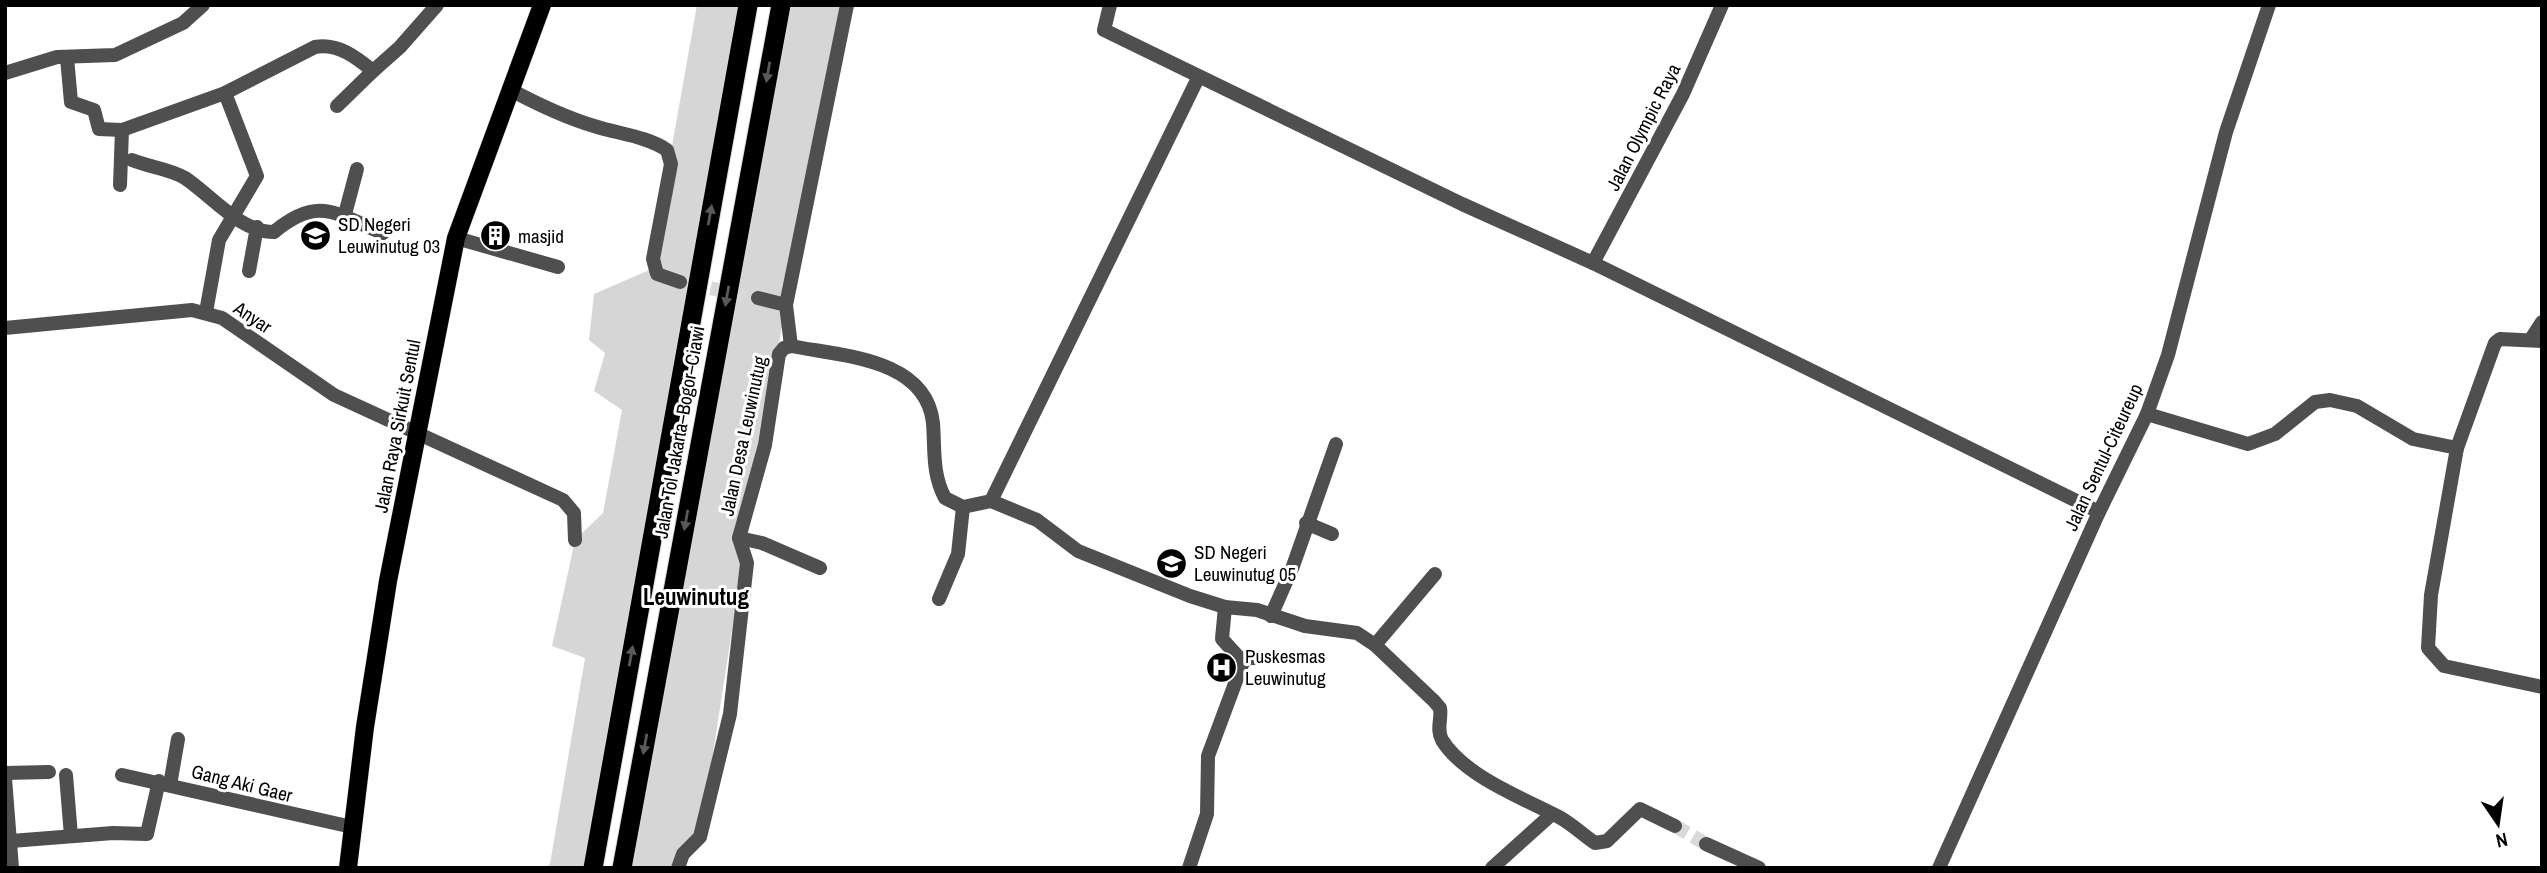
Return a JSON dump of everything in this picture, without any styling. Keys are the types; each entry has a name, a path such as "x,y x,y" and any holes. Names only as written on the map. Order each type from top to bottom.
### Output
{"highway":[{"name":"Jalan Tol Jakarta–Bogor–Ciawi","path":"593,868 748,5"},
{"name":"Jalan Tol Jakarta–Bogor–Ciawi","path":"622,868 781,5"}],"main road":[{"name":"Jalan Raya Sirkuit Sentul","path":"348,868 388,581 456,238 542,5"}],"street":[{"path":"5,72 47,58 106,57 121,53 183,23 202,5"},
{"path":"337,106 400,47 437,5"},
{"path":"791,346 786,305 847,5"},
{"path":"1110,5 1104,30 1198,78 1593,263 2099,512"},
{"name":"Jalan Olympic Raya","path":"1593,263 1683,94 1722,5"},
{"name":"Jalan Sentul-Citeureup","path":"1939,868 2099,512 2147,414 2168,355 2226,132 2269,5"},
{"path":"67,58 71,102 94,110 99,129 122,130 225,93 315,47 327,45 349,54 373,71"},
{"path":"991,501 1198,78"},
{"path":"509,89 550,110 592,126 648,139 667,150 671,164 653,259 657,274 680,282"},
{"path":"206,312 219,240 257,176 225,93"},
{"path":"120,185 122,130"},
{"path":"132,160 183,177 233,215 257,228 274,232 299,213 317,209 383,233"},
{"path":"344,218 357,169"},
{"path":"249,271 257,228"},
{"path":"456,238 558,267"},
{"path":"758,298 786,305"},
{"name":"Anyar","path":"5,328 124,314 192,310 206,312 242,330 334,395 568,504 574,513 575,540"},
{"path":"2542,322 2537,340 2500,339 2495,343 2457,448 2431,595 2428,648 2444,666 2542,687"},
{"name":"Jalan Desa Leuwinutug","path":"678,868 683,854 700,837 730,714 747,562 739,537 765,445 779,355 784,348 791,346 880,366 908,378 923,397 932,419 933,456 941,489 951,503 962,507"},
{"path":"2147,414 2248,444 2275,435 2315,402 2330,400 2357,406 2413,439 2457,448"},
{"path":"1271,616 1293,566 1335,444"},
{"path":"939,599 958,554 962,507 991,501 1037,520 1077,551 1224,607 1244,607 1305,625 1357,633 1375,645 1440,708 1439,732 1443,741 1459,756 1506,792 1552,814 1595,843 1607,841 1640,809 1675,826"},
{"path":"1306,523 1332,534"},
{"path":"739,537 762,543 820,568"},
{"path":"1375,645 1435,574"},
{"path":"1224,607 1222,639 1246,660 1276,658"},
{"path":"1189,868 1208,814 1208,755 1246,660"},
{"path":"11,841 147,834 178,739"},
{"path":"12,868 5,776 49,772"},
{"path":"66,775 71,836"},
{"name":"Gang Aki Gaer","path":"122,775 352,827"},
{"path":"1492,868 1552,814"},
{"path":"1706,844 1759,868"}],"shaded area":[{"path":"697,5 749,5 592,868 545,868 550,864 585,658 552,646 575,540 603,513 622,410 594,391 605,353 589,340 594,294 654,268 670,157"},
{"path":"781,5 850,5 796,247 758,462 700,837 678,868 622,868"}],"tunnel":[{"path":"690,284 758,298"},
{"path":"1675,826 1706,844"}],"place":[{"name":"SD Negeri Leuwinutug 03","path":"315,235"},
{"name":"masjid","path":"495,236"},
{"name":"SD Negeri Leuwinutug 05","path":"1171,563"},
{"name":"Puskesmas Leuwinutug","path":"1222,667"}],"district":[{"name":"Leuwinutug","path":"696,596"}]}
